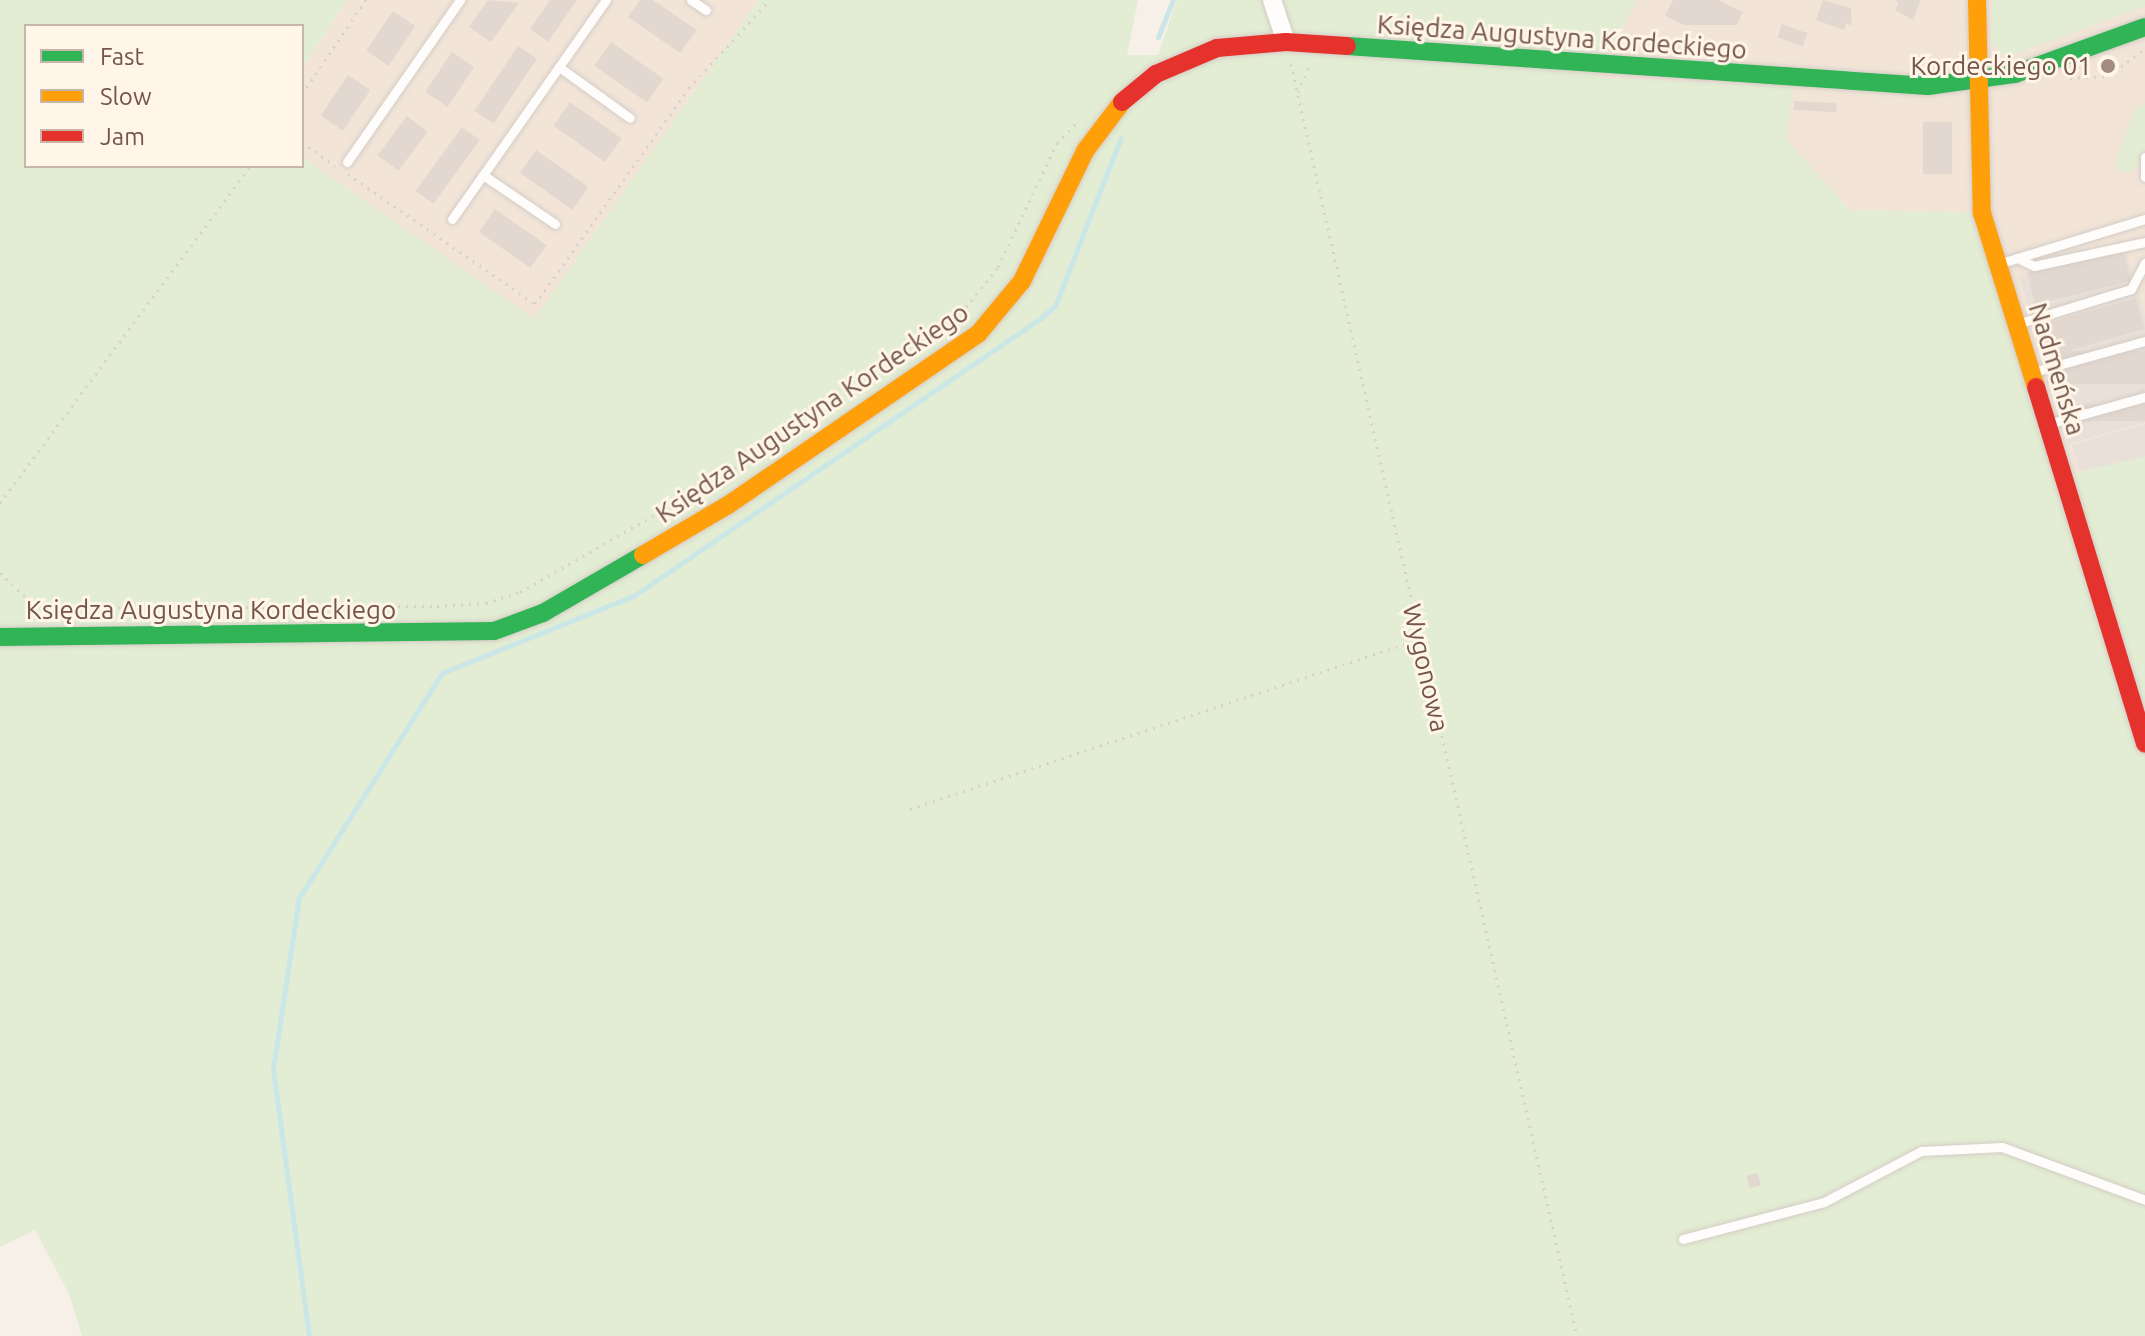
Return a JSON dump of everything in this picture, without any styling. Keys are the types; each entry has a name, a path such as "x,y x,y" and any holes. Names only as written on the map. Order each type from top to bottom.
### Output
{"street":[{"path":"1272,0 1286,42"},
{"name":"Nadmeńska","path":"1977,0 1976,81 1982,213 2145,744"},
{"name":"Księdza Augustyna Kordeckiego","path":"0,636 449,635 494,631 543,613 716,513 978,334 1022,281 1093,138 1142,84 1217,48 1286,42 1879,85 1976,81 2036,67 2145,27"}],"lane":[{"path":"347,162 460,0"},
{"path":"452,219 606,0"},
{"path":"691,0 706,10"},
{"path":"559,67 630,118"},
{"path":"2145,157 2145,177"},
{"path":"483,175 555,224"},
{"path":"1998,264 2145,219"},
{"path":"2017,258 2034,266 2145,242"},
{"path":"2016,324 2131,289 2145,263"},
{"path":"2031,373 2145,341"},
{"path":"2047,424 2145,397"},
{"path":"1683,1239 1824,1202 1921,1151 2002,1147 2145,1200"}],"path":[{"path":"304,91 366,0"},
{"path":"304,143 535,304 689,88 770,0"},
{"name":"Wygonowa","path":"1286,42 1577,1336"},
{"path":"2084,78 2108,76 2145,48"},
{"path":"0,573 17,584 33,604 46,608 437,606 486,603 520,592 721,477 966,307 998,267 1057,143 1085,115"},
{"path":"0,503 249,168"},
{"path":"910,809 1420,639"}],"shaded area":[{"path":"347,0 759,0 534,320 304,158 304,65"},
{"path":"1637,0 2145,0 2145,456 2063,476 1982,213 1850,210 1785,139 1793,88 1595,77"},
{"path":"2125,247 2145,315 2145,422 2068,444 2019,275"},
{"path":"2145,424 2145,696 2072,445"}],"green space":[{"path":"0,0 347,0 304,65 304,24 24,24 24,168 304,168 304,158 534,319 759,0 1138,0 1127,55 1158,55 1177,0 1637,0 1596,77 1793,87 1786,139 1850,210 1982,213 2063,476 2145,456 2145,1336 82,1336 69,1294 35,1230 0,1247"},
{"path":"1992,0 2145,0 2145,6 2007,57 1992,44"},
{"path":"2145,103 2145,149 2133,171 2118,171 2117,159 2134,111"}],"building":[{"path":"488,0 519,3 491,42 469,27"},
{"path":"550,0 577,0 548,42 530,29"},
{"path":"640,0 653,0 697,30 680,53 628,17"},
{"path":"1673,0 1718,0 1743,12 1737,25 1684,25 1665,16"},
{"path":"1823,0 1851,8 1852,26 1846,23 1844,30 1816,20"},
{"path":"1894,0 1921,0 1913,20 1895,10 1899,3"},
{"path":"393,11 415,26 389,66 366,51"},
{"path":"1782,24 1807,33 1803,46 1777,37"},
{"path":"611,42 663,79 647,102 594,66"},
{"path":"518,46 537,59 493,124 474,111"},
{"path":"452,52 474,67 448,107 425,92"},
{"path":"348,75 370,90 343,131 321,116"},
{"path":"1794,101 1837,103 1836,112 1794,110"},
{"path":"570,102 622,138 605,162 553,126"},
{"path":"407,116 428,132 398,171 378,155"},
{"path":"1923,122 1952,122 1952,174 1923,174"},
{"path":"462,127 480,140 433,204 416,191"},
{"path":"536,150 588,187 572,210 520,173"},
{"path":"495,209 547,245 531,268 479,232"},
{"path":"2123,249 2131,281 2035,305 2027,273"},
{"path":"2136,298 2145,329 2045,357 2036,327"},
{"path":"2047,351 2145,351 2145,384 2047,384"},
{"path":"2061,404 2145,404 2145,421 2061,421"},
{"path":"1758,1173 1761,1186 1749,1188 1746,1176"}],"waterway":[{"path":"1158,37 1173,0"},
{"path":"309,1336 273,1069 299,898 442,673 635,595 1041,318 1055,306 1121,138"}],"traffic: fast":[{"path":"1347,46 1928,86 2015,74 2145,27"},
{"path":"0,637 494,631 543,613 643,555"}],"traffic: slow":[{"path":"1977,0 1982,213 2036,387"},
{"path":"643,555 728,505 978,334 1022,281 1085,151 1122,102"}],"traffic: jam":[{"path":"1122,102 1156,74 1217,48 1286,42 1347,46"},
{"path":"2036,387 2145,744"}],"place":[{"name":"Kordeckiego 01","path":"2108,66"}]}
